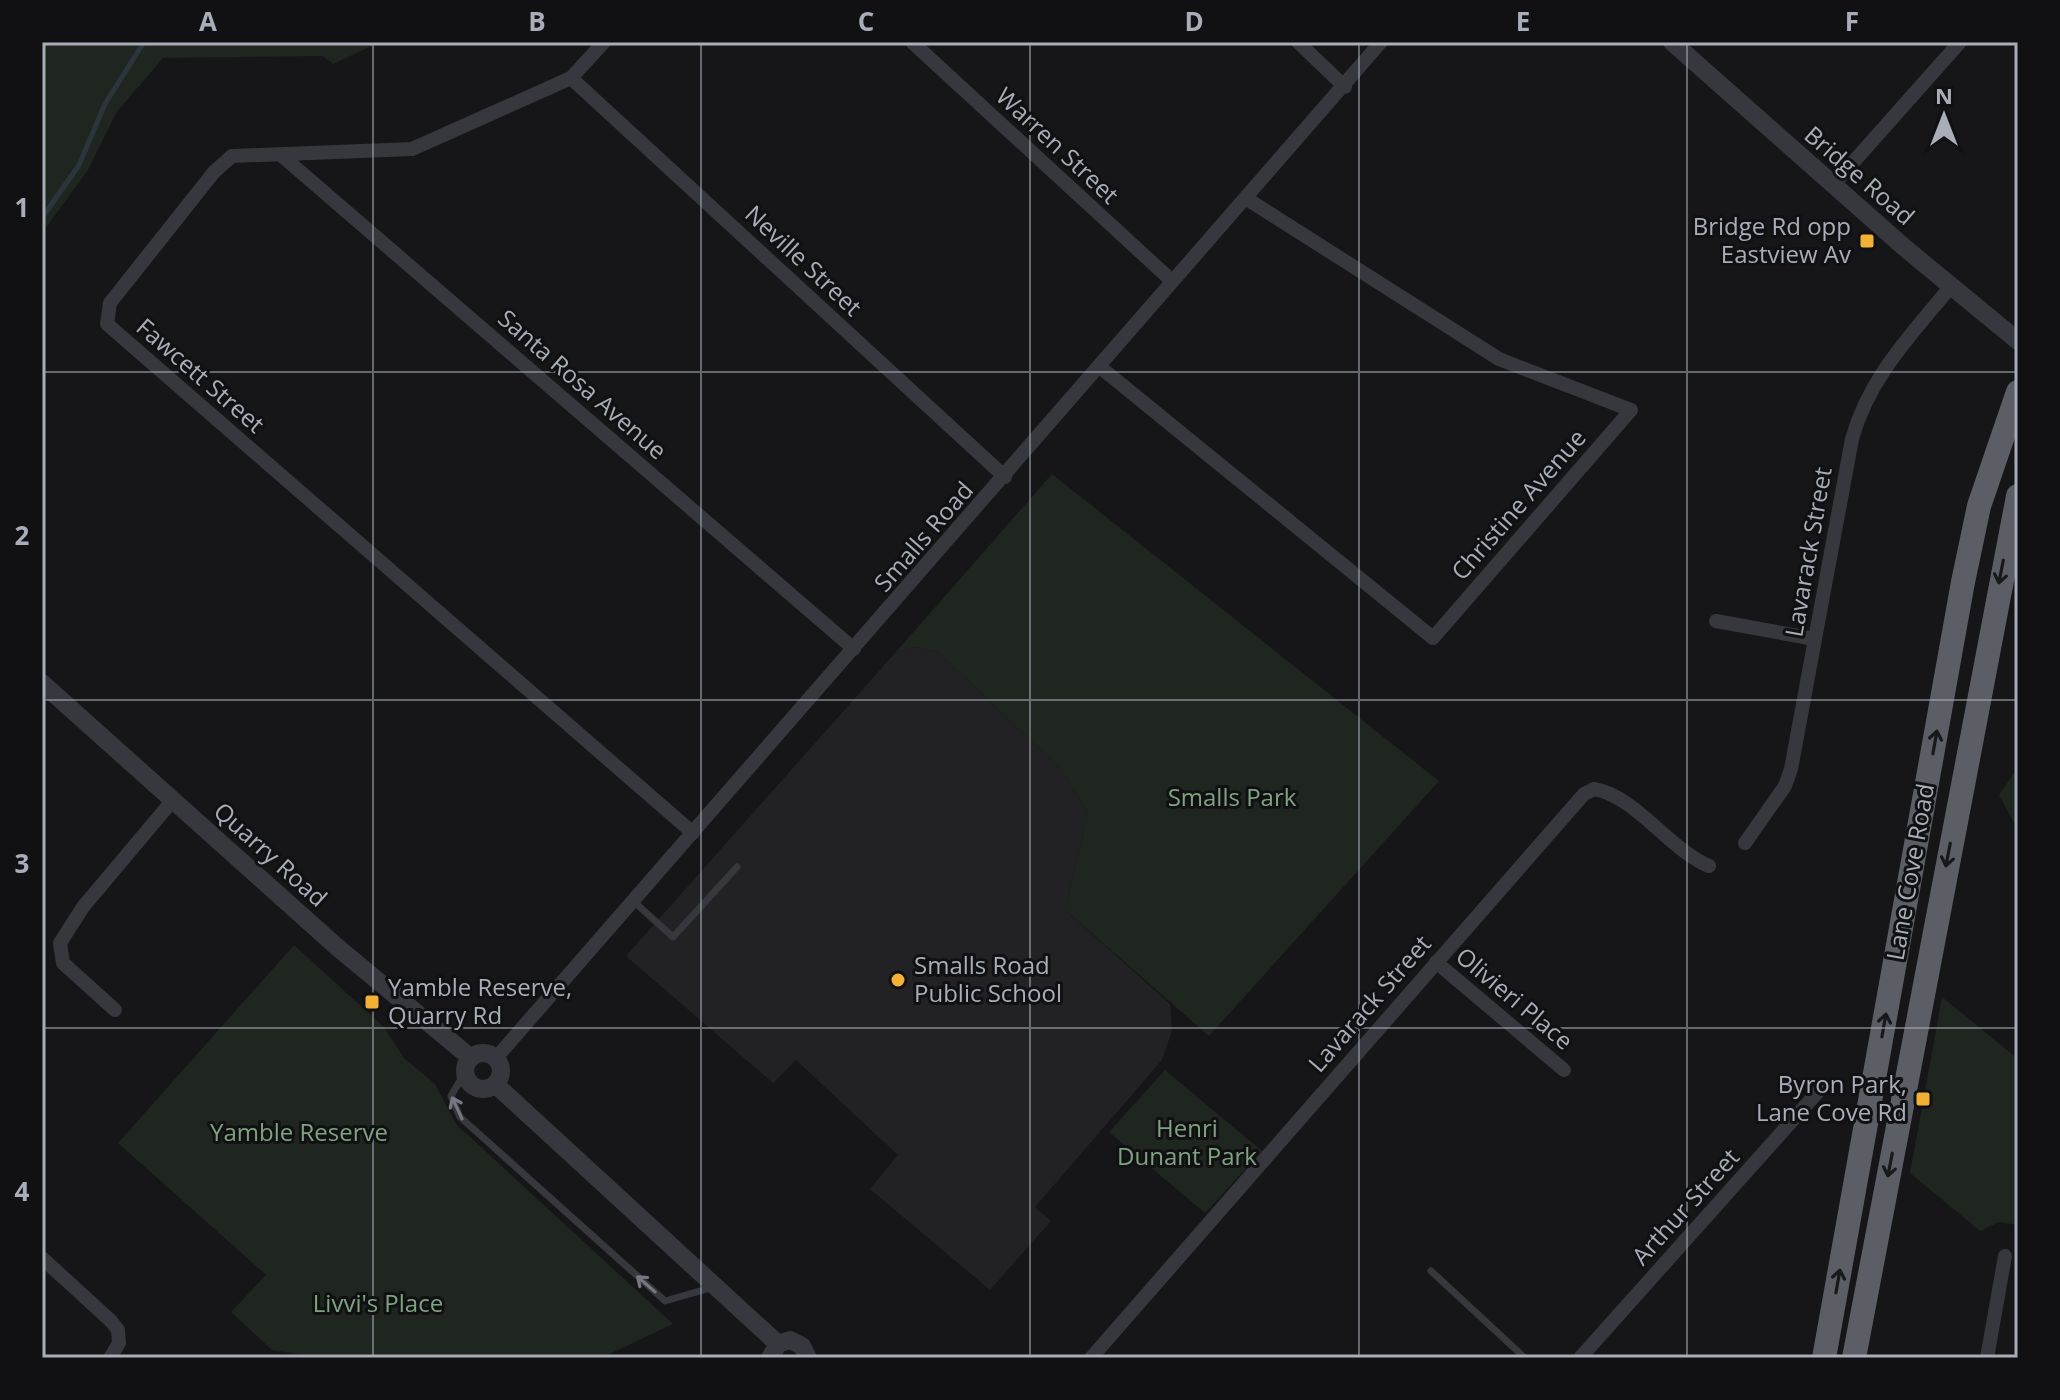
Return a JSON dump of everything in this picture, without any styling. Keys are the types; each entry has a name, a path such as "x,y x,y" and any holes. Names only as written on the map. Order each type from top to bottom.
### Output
{"highway":[{"name":"Lane Cove Road","path":"1824,1358 1971,543 1993,457 2018,392"},
{"name":"Lane Cove Road","path":"1854,1358 2018,496"}],"street":[{"name":"Fawcett Street","path":"604,42 571,78 412,149 232,156 214,172 110,303 107,324 693,833"},
{"name":"Warren Street","path":"912,42 1172,281"},
{"path":"1298,42 1345,87"},
{"name":"Smalls Road","path":"496,1058 1005,477 1172,281 1345,87 1381,42"},
{"name":"Bridge Road","path":"1672,42 1833,185 2018,341"},
{"path":"1833,185 1960,42"},
{"name":"Neville Street","path":"571,78 1005,477"},
{"name":"Santa Rosa Avenue","path":"281,155 854,649"},
{"name":"Christine Avenue","path":"1100,367 1433,638 1631,410 1499,359 1247,199"},
{"name":"Lavarack Street","path":"1745,843 1785,786 1791,769 1852,439 1862,406 1893,356 1952,285"},
{"path":"1716,621 1815,639"},
{"name":"Quarry Road","path":"42,683 468,1065"},
{"name":"Lavarack Street","path":"1091,1358 1575,802 1594,789 1615,797 1691,858 1709,866"},
{"path":"115,1010 63,963 60,943 83,907 173,800"},
{"name":"Olivieri Place","path":"1436,962 1564,1070"},
{"path":"481,1053 496,1058 501,1074 496,1085 485,1089 473,1087 468,1065 481,1053"},
{"path":"496,1085 716,1286 774,1351 790,1340 799,1343 808,1358"},
{"name":"Arthur Street","path":"1580,1358 1824,1085"},
{"path":"1987,1358 2005,1256"},
{"path":"42,1258 115,1326 119,1343 110,1358"}],"lane":[{"path":"632,900 673,937 737,867"},
{"path":"468,1065 451,1096 460,1117 665,1301 716,1286"},
{"path":"1431,1271 1525,1358"}],"shaded area":[{"name":"Smalls Road Public School","path":"915,647 938,652 1061,769 1088,813 1065,910 1170,1004 1172,1031 1162,1060 1035,1207 1051,1221 990,1290 870,1189 898,1155 796,1060 773,1083 626,956 895,653"}],"green space":[{"path":"42,42 380,42 333,64 323,56 163,58 116,113 88,170 42,233"},
{"name":"Smalls Park","path":"1052,474 1439,781 1209,1036 1065,910 1088,813 1061,769 938,652 915,647 895,653"},
{"path":"2018,767 2018,830 1999,795"},
{"name":"Yamble Reserve","path":"294,945 384,1027 404,1058 435,1084 456,1124 673,1324 601,1358 321,1358 272,1350 231,1312 266,1275 118,1143"},
{"path":"1942,997 2018,1059 2018,1225 1999,1222 1980,1231 1910,1173"},
{"name":"Henri Dunant Park","path":"1165,1070 1262,1151 1205,1213 1109,1132"}],"waterway":[{"path":"42,218 79,165 105,104 144,42"}],"place":[{"name":"Bridge Rd opp Eastview Av","path":"1867,241"},
{"name":"Smalls Road Public School","path":"898,980"},
{"name":"Yamble Reserve, Quarry Rd","path":"372,1002"},
{"name":"Byron Park, Lane Cove Rd","path":"1923,1099"}],"park label":[{"name":"Livvi's Place","path":"378,1304"}]}
